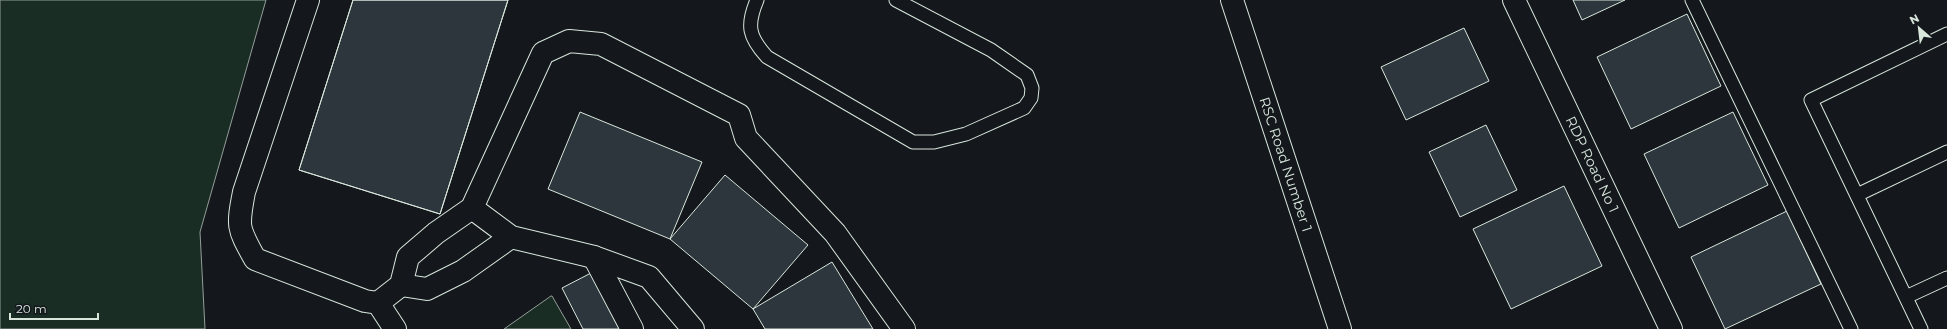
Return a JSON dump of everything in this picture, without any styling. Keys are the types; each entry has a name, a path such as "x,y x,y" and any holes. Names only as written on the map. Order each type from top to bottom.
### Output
{"street":[{"path":"308,0 244,192 238,220 241,233 255,259 365,301 378,304 395,329"},
{"name":"RSC Road Number 1","path":"1232,0 1340,329"},
{"name":"RDP Road No 1","path":"1514,0 1671,329"},
{"path":"378,304 401,285 408,256 436,233 472,208 543,53 569,40 601,44 739,115 746,138 835,233 904,329"},
{"path":"472,208 511,237 594,257 649,277 693,329"},
{"path":"401,285 427,288 463,272 511,237"},
{"path":"594,257 632,329"}],"lane":[{"path":"757,0 753,9 751,27 754,42 767,57 913,142 934,142 966,134 1024,108 1031,98 1032,88 1027,75 991,50 896,0"},
{"path":"1692,0 1851,329"},
{"path":"1921,329 1811,100 1947,34"},
{"path":"1857,195 1947,152"},
{"path":"1906,298 1947,278"}],"green space":[{"path":"0,0 266,0 200,232 205,329 0,329"},
{"path":"551,296 571,329 504,329"}],"building":[{"path":"353,0 508,0 440,214 299,170"},
{"path":"353,0 508,0 440,214 299,170"},
{"path":"1573,0 1625,0 1582,20"},
{"path":"1687,14 1721,86 1631,129 1597,57"},
{"path":"1464,28 1489,81 1406,120 1381,67"},
{"path":"580,112 702,162 670,239 548,189"},
{"path":"1733,112 1768,185 1679,228 1644,154"},
{"path":"1486,125 1517,190 1460,217 1429,152"},
{"path":"725,175 808,245 753,309 670,239"},
{"path":"1564,186 1602,266 1511,309 1473,229"},
{"path":"1787,211 1821,284 1725,329 1691,257"},
{"path":"832,262 873,329 765,329 753,309"},
{"path":"591,273 621,329 583,329 562,288"}]}
